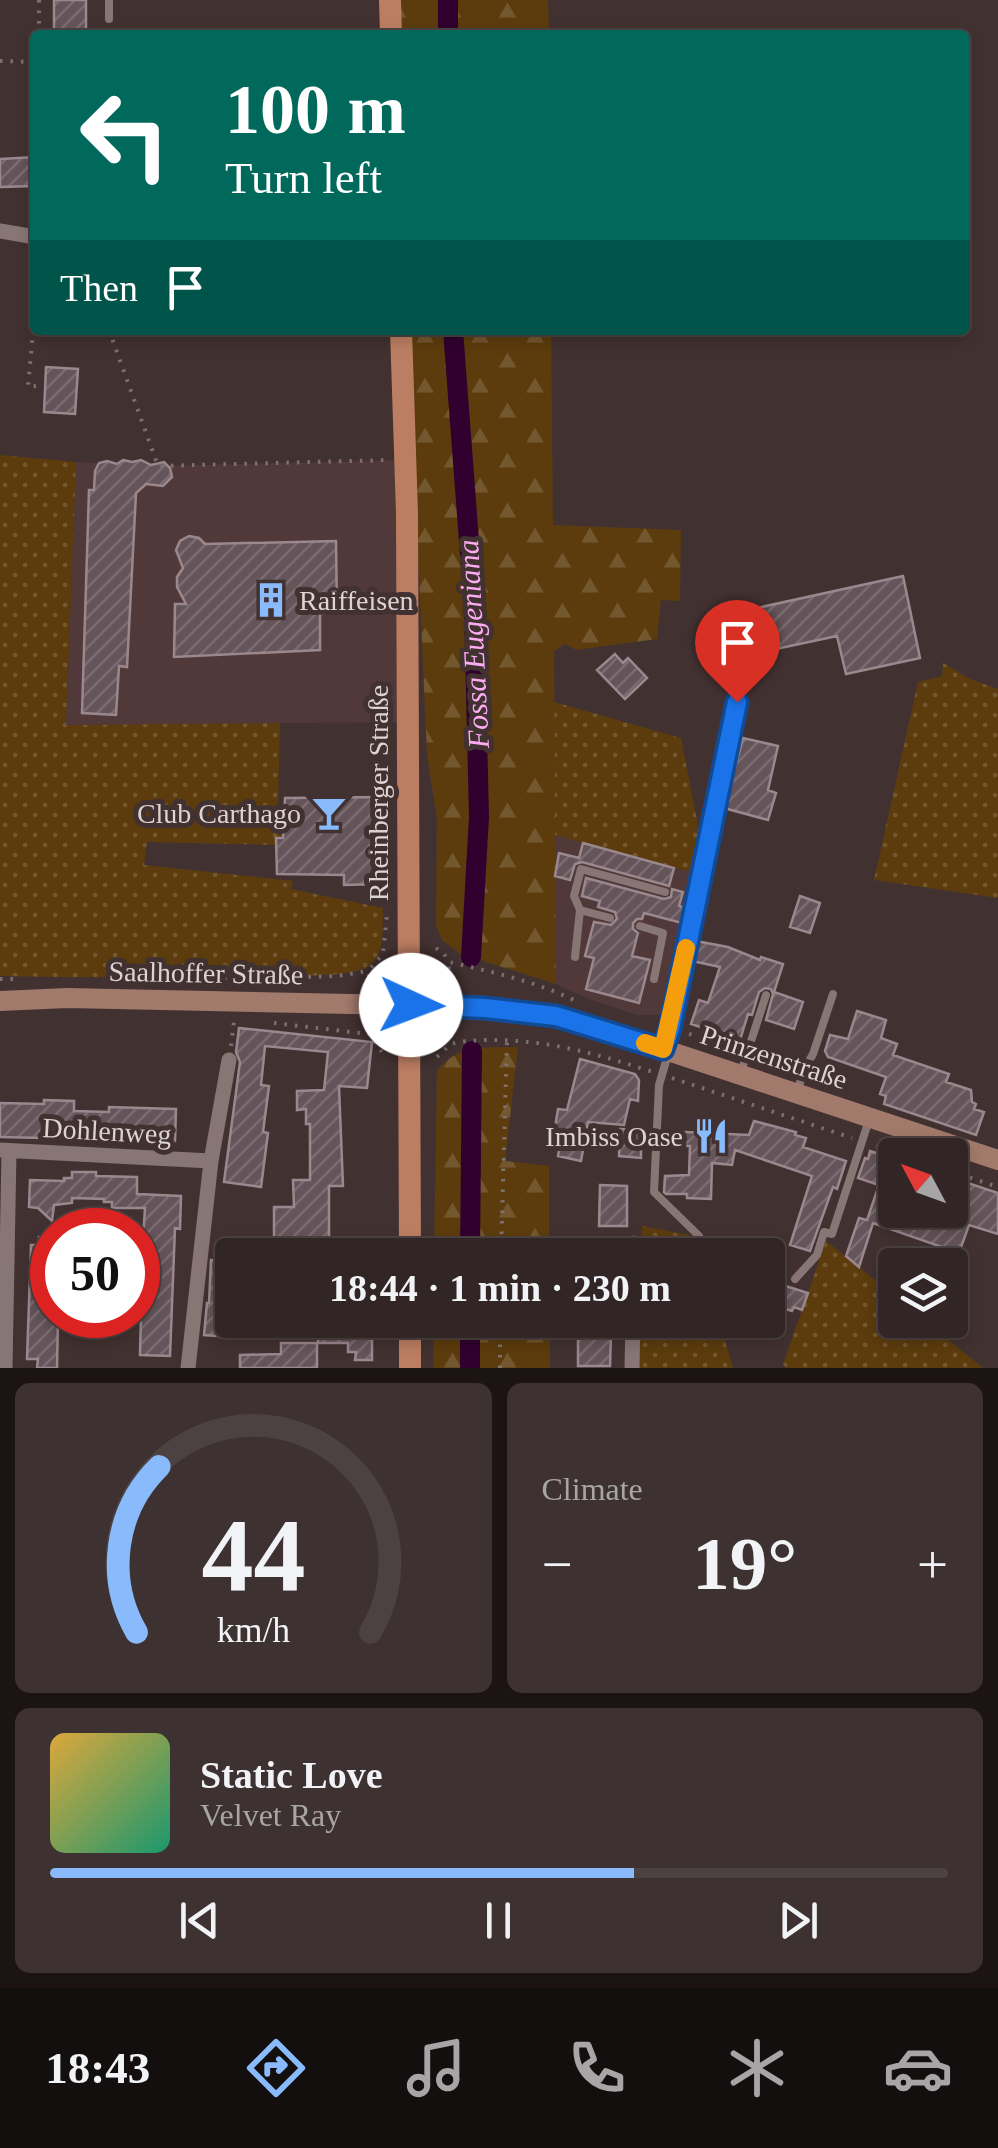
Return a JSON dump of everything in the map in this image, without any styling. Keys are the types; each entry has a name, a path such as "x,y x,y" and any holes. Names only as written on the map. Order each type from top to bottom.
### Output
{"main road":[{"path":"390,0 391,30"},
{"name":"Rheinberger Straße","path":"400,335 406,460 410,1238"},
{"name":"Saalhoffer Straße","path":"0,1001 67,998 411,1005"},
{"name":"Prinzenstraße","path":"411,1005 492,1008 556,1016 870,1118 914,1138"},
{"name":"Prinzenstraße","path":"968,1154 998,1160"},
{"path":"410,1338 410,1368"}],"street":[{"path":"0,230 30,236"},
{"path":"188,1368 212,1162 229,1060"},
{"path":"4,1150 5,1368"},
{"name":"Dohlenweg","path":"4,1150 212,1162"},
{"path":"632,1368 633,1338"}],"lane":[{"path":"109,0 109,19"},
{"path":"699,1236 654,1192 659,1085 737,702"},
{"path":"576,957 580,910 574,896 582,869 665,892"},
{"path":"580,910 610,918"},
{"path":"640,926 664,933 654,979"},
{"path":"796,1093 833,994"},
{"path":"740,1074 766,995"},
{"path":"795,1279 817,1255 824,1232 832,1234 870,1118"}],"path":[{"path":"39,0 39,30"},
{"path":"0,61 30,62"},
{"path":"33,335 28,387 36,386"},
{"path":"111,335 158,466 406,460"},
{"path":"436,948 449,962"},
{"path":"191,980 338,976 368,971"},
{"path":"0,979 19,980"},
{"path":"229,1060 234,1021"},
{"path":"273,1023 369,1034"},
{"path":"437,1057 458,1042 507,1040 576,1048 878,1147"},
{"path":"501,1238 507,1040"},
{"path":"968,1177 998,1186"},
{"path":"500,1338 500,1368"}],"shaded area":[{"path":"406,460 407,722 66,725 76,462 158,466"},
{"path":"555,835 695,873 665,1015 638,1015 556,984"}],"green space":[{"path":"398,0 548,0 549,30 399,30"},
{"path":"408,335 551,335 553,525 681,530 680,601 661,600 657,639 576,650 565,644 554,651 556,984 461,954 442,940 436,925 437,819 427,754"},
{"path":"0,455 76,462 66,725 280,723 278,810 287,811 286,838 276,838 276,845 147,842 144,865 293,881 291,889 383,908 381,948 369,966 314,976 0,976"},
{"path":"943,663 998,689 998,898 874,880 918,682 942,676"},
{"path":"554,702 681,738 701,841 695,873 555,835"},
{"path":"518,1047 505,1161 549,1166 549,1238 434,1238 437,1071 463,1051"},
{"path":"642,1226 695,1238 642,1238"},
{"path":"826,1241 878,1282 878,1338 946,1338 983,1368 787,1368 783,1365"},
{"path":"434,1338 550,1338 550,1368 433,1368"},
{"path":"640,1338 724,1338 733,1368 639,1368"}],"building":[{"path":"54,0 86,0 86,30 54,30"},
{"path":"30,157 30,186 0,187 0,159"},
{"path":"46,367 78,369 75,414 44,412"},
{"path":"141,460 151,465 164,462 172,477 163,486 146,484 136,493 127,667 119,666 116,715 82,713 89,490 94,490 99,463 117,464"},
{"name":"Raiffeisen","path":"189,536 205,544 336,541 337,613 320,614 320,650 174,657 175,604 186,604 177,587 177,577 183,568 176,550 180,541"},
{"path":"903,576 920,658 846,674 837,636 743,656 734,613"},
{"path":"615,654 623,663 628,658 647,678 625,699 597,670"},
{"path":"743,738 778,746 768,790 776,793 768,820 724,808"},
{"path":"382,797 382,884 344,885 344,875 277,874 276,838 283,838 285,798"},
{"path":"583,843 674,868 669,886 582,862 575,864 570,880 555,876 559,853 579,858"},
{"path":"586,878 664,899 671,897 672,889 683,892 679,906 686,908 682,923 644,913 642,919 633,923 638,933 632,956 650,960 639,1003 586,989 594,958 585,956 594,922 611,925 617,919 615,912 598,907 600,901 582,896"},
{"path":"800,896 820,903 810,933 790,927"},
{"path":"696,941 783,964 774,992 803,1002 794,1029 766,1020 773,994 765,988 759,992 752,1015 748,1014 740,1040 691,1024 699,1000 708,1003 720,967 692,961"},
{"path":"857,1011 886,1020 881,1038 897,1044 893,1055 949,1074 946,1082 971,1090 974,1109 984,1112 976,1135 884,1104 886,1096 880,1094 886,1077 828,1057 825,1051 830,1035 848,1039"},
{"path":"239,1028 372,1042 367,1088 339,1086 343,1186 329,1186 329,1238 274,1238 274,1207 294,1207 293,1180 310,1180 310,1124 306,1124 306,1109 297,1110 297,1091 324,1090 328,1052 265,1046 261,1085 269,1086 263,1132 268,1133 261,1187 224,1182 240,1062 236,1052"},
{"path":"580,1059 635,1074 639,1080 638,1101 630,1099 624,1125 588,1122 581,1161 558,1156 562,1134 554,1133 558,1109 567,1110"},
{"path":"44,1100 74,1101 74,1111 109,1112 109,1107 176,1109 175,1141 0,1137 0,1103 44,1104"},
{"path":"754,1121 796,1132 795,1135 806,1138 803,1147 846,1161 810,1251 790,1245 812,1176 735,1150 732,1165 712,1163 711,1199 664,1192 665,1176 689,1175 690,1146 664,1145 664,1131 749,1135"},
{"path":"620,1129 649,1130 649,1145 641,1145 641,1158 619,1156"},
{"path":"870,1151 878,1154 878,1185 858,1178 865,1158 868,1159"},
{"path":"72,1172 137,1177 137,1194 181,1196 180,1229 175,1228 170,1356 140,1355 140,1338 160,1338 160,1208 112,1208 112,1202 104,1199 72,1198 72,1203 54,1208 29,1207 30,1180 72,1178"},
{"path":"968,1183 998,1193 998,1234 969,1225"},
{"path":"600,1185 627,1186 627,1226 599,1226"},
{"path":"878,1188 878,1225 873,1223 859,1267 846,1256 859,1218 867,1220"},
{"path":"887,1228 968,1228 961,1248 945,1248"},
{"path":"211,1260 215,1260 215,1336 204,1335"},
{"path":"30,1274 30,1338 58,1338 57,1368 37,1368 38,1359 27,1359"},
{"path":"785,1286 808,1293 802,1310 794,1307 792,1311 785,1309"},
{"path":"318,1338 372,1338 372,1360 355,1360 356,1352 348,1352 348,1343 318,1343"},
{"path":"578,1338 611,1338 610,1366 578,1366"},
{"path":"281,1343 317,1343 317,1368 240,1368 240,1355 281,1354"}],"waterway":[{"name":"Fossa Eugeniana","path":"448,0 448,30"},
{"name":"Fossa Eugeniana","path":"453,335 474,607 479,817 471,957"},
{"name":"Fossa Eugeniana","path":"470,1238 472,1051"},
{"name":"Fossa Eugeniana","path":"470,1338 470,1368"}],"slow traffic":[{"path":"645,1043 663,1049 686,948"}],"place":[{"name":"Raiffeisen","path":"271,600"},
{"name":"Club Carthago","path":"329,813"},
{"name":"Imbiss Oase","path":"711,1136"}],"route":[{"path":"411,1005 556,1016 663,1049 737,702"}]}
